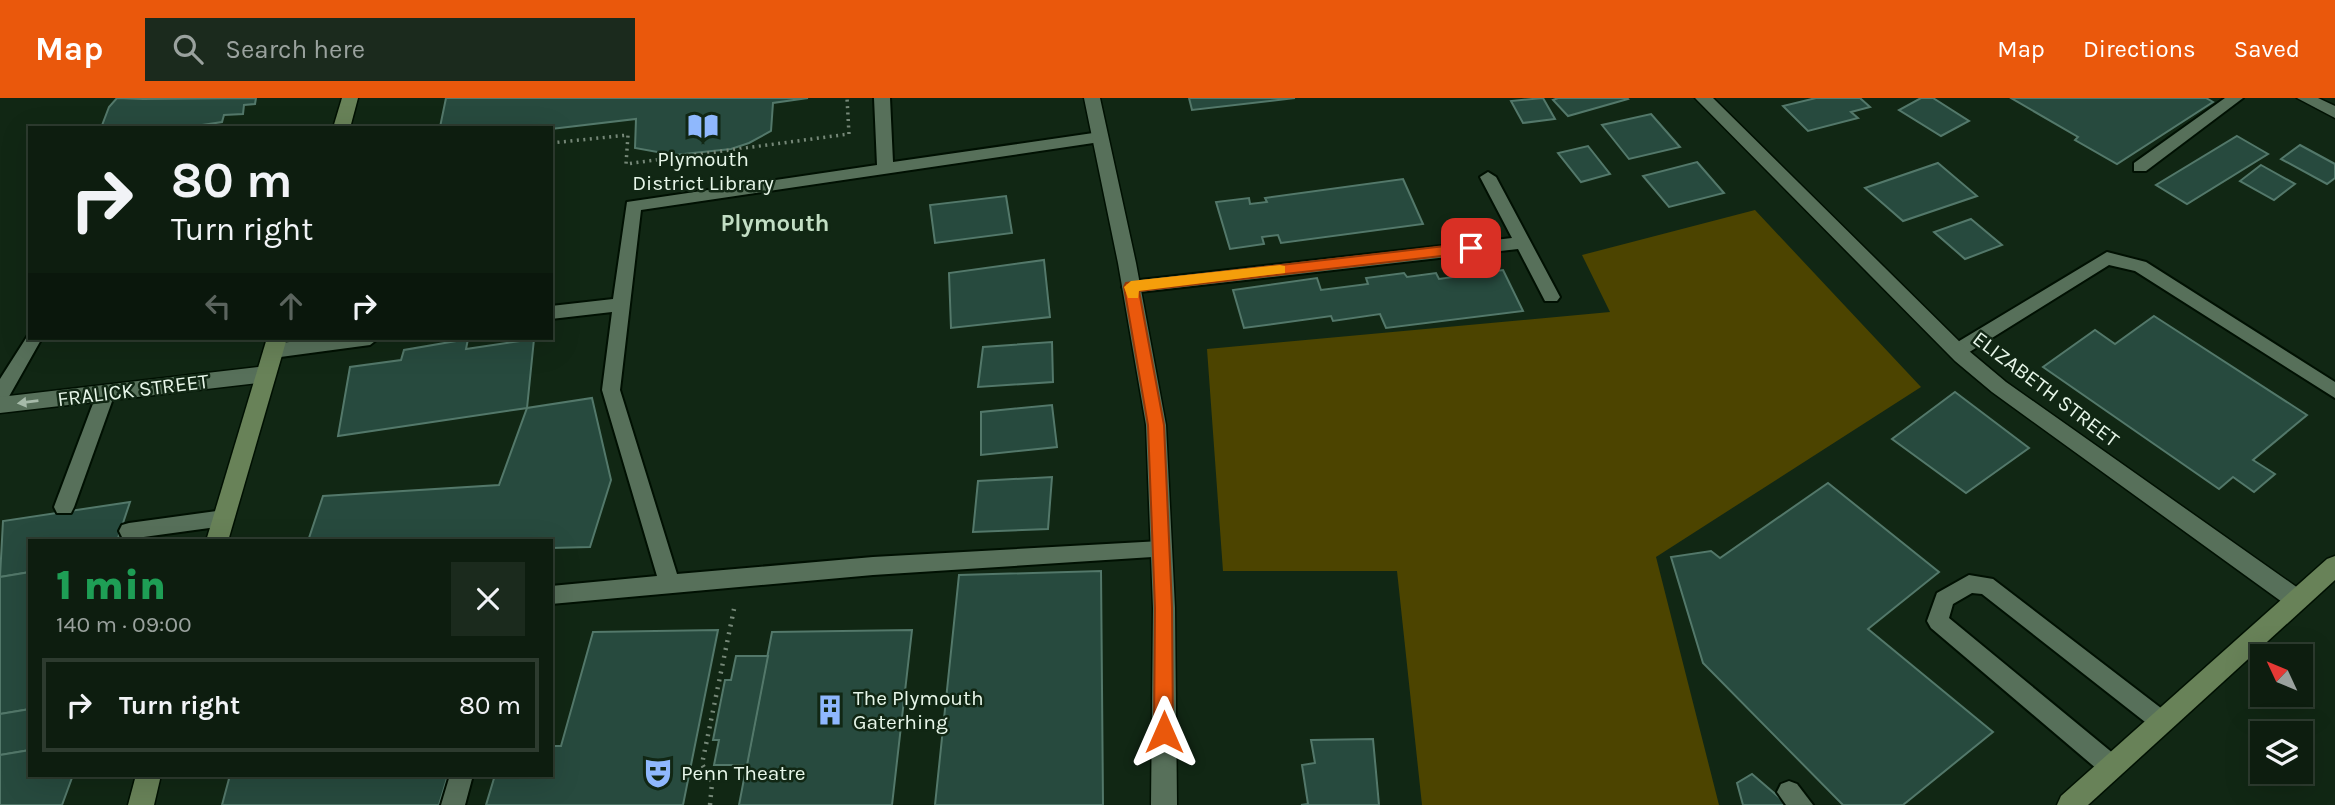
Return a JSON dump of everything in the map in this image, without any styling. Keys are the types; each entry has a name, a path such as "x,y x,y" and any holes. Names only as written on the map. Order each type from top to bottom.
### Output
{"street":[{"path":"342,126 350,98"},
{"path":"1092,98 1156,425 1161,550 1164,805"},
{"name":"ELIZABETH STREET","path":"1703,98 1957,351 1999,387 2297,600"},
{"path":"2305,98 2335,113"},
{"path":"218,539 275,344"},
{"name":"FRALICK STREET","path":"0,405 266,374"},
{"path":"2070,805 2335,566"},
{"path":"141,805 148,777"}],"lane":[{"path":"882,98 885,167"},
{"path":"2140,167 2235,98"},
{"path":"670,584 611,390 633,206 1100,137"},
{"path":"1488,177 1551,297"},
{"path":"1131,287 1523,243"},
{"path":"1957,351 2107,258 2140,266 2335,391"},
{"path":"553,313 622,304"},
{"path":"0,395 32,340"},
{"path":"275,344 338,340"},
{"path":"64,507 106,393"},
{"path":"129,531 224,518"},
{"path":"553,595 873,566 1161,550"},
{"path":"2112,766 1938,621 1944,599 1969,584 1986,585 2162,722"},
{"path":"453,805 461,777"}],"path":[{"path":"553,143 628,135 626,164 849,134 847,98"},
{"path":"709,805 712,783 702,764 738,579"}],"shaded area":[{"path":"1755,210 1921,387 1656,557 1719,805 1422,805 1397,571 1223,571 1207,349 1610,312 1582,255"}],"building":[{"path":"117,98 256,98 255,104 244,105 243,114 224,115 222,122 195,126 102,126 109,107"},
{"name":"Plymouth District Library","path":"446,98 808,98 773,103 771,131 749,143 731,149 674,155 635,148 636,119 553,129 553,126 440,126"},
{"path":"1189,98 1295,98 1192,110"},
{"path":"1543,98 1555,119 1523,123 1511,101"},
{"path":"1816,98 1860,98 1870,107 1851,112 1858,118 1808,131 1783,106"},
{"path":"1921,98 1933,98 1969,121 1941,136 1899,110"},
{"path":"2011,98 2206,98 2213,102 2117,164 2075,140 2078,137"},
{"path":"1628,99 1568,116 1553,100"},
{"path":"1651,114 1680,147 1629,159 1602,125"},
{"path":"2237,136 2268,154 2187,204 2156,185"},
{"path":"2300,145 2335,164 2335,178 2327,184 2281,159"},
{"path":"1588,146 1610,174 1581,182 1558,153"},
{"path":"1697,162 1724,193 1669,207 1643,176"},
{"path":"1938,163 1977,196 1903,221 1865,188"},
{"path":"2261,165 2295,184 2274,200 2240,181"},
{"path":"1403,179 1423,224 1281,243 1278,235 1262,237 1264,244 1230,249 1216,202 1249,198 1250,204 1267,202 1265,198"},
{"path":"1006,196 1012,233 935,243 930,205"},
{"path":"1971,219 2002,245 1965,259 1934,232"},
{"path":"1044,260 1050,317 951,328 949,273"},
{"path":"1503,270 1523,311 1386,328 1380,314 1333,321 1331,316 1244,328 1233,290 1317,278 1321,290 1368,284 1366,278 1404,273 1407,277 1436,273 1439,279"},
{"path":"2154,316 2307,415 2253,460 2275,474 2254,492 2233,477 2219,489 2043,367 2095,330 2115,344"},
{"path":"462,340 468,340 466,349 534,340 527,408 338,436 350,367 401,360 404,350"},
{"path":"1052,342 1053,382 978,387 983,347"},
{"path":"1955,392 2029,448 1966,493 1892,439"},
{"path":"592,398 611,480 590,547 553,548 553,539 309,539 323,496 499,485 527,408"},
{"path":"1052,405 1057,447 981,455 981,412"},
{"path":"1052,477 1048,529 973,532 978,481"},
{"path":"1828,483 1939,572 1868,629 1993,732 1903,805 1843,805 1703,663 1671,557 1711,551 1720,558"},
{"path":"130,502 118,539 28,539 28,572 0,577 3,521"},
{"path":"1101,571 1103,805 935,805 959,575"},
{"path":"28,572 28,709 0,714 0,577"},
{"path":"718,630 683,805 486,805 494,777 553,777 553,746 561,746 593,632"},
{"name":"The Plymouth Gaterhing","path":"912,630 892,805 739,805 772,632"},
{"path":"736,656 768,656 747,765 714,765 719,740 713,740 725,680 731,680"},
{"path":"28,709 28,750 0,755 0,714"},
{"path":"1373,739 1379,805 1301,805 1308,804 1302,765 1315,763 1311,740"},
{"path":"28,750 28,777 72,777 62,805 0,805 0,755"},
{"path":"1752,774 1788,805 1743,805 1737,783"},
{"path":"229,777 447,777 439,805 222,805"}],"slow traffic":[{"path":"1133,294 1131,287 1280,270"}],"place":[{"name":"Plymouth District Library","path":"703,126"},
{"name":"The Plymouth Gaterhing","path":"830,710"},
{"name":"Penn Theatre","path":"658,773"}],"district":[{"name":"Plymouth","path":"775,223"}],"route":[{"path":"1164,732 1164,608 1156,425 1131,287 1471,248"}]}
